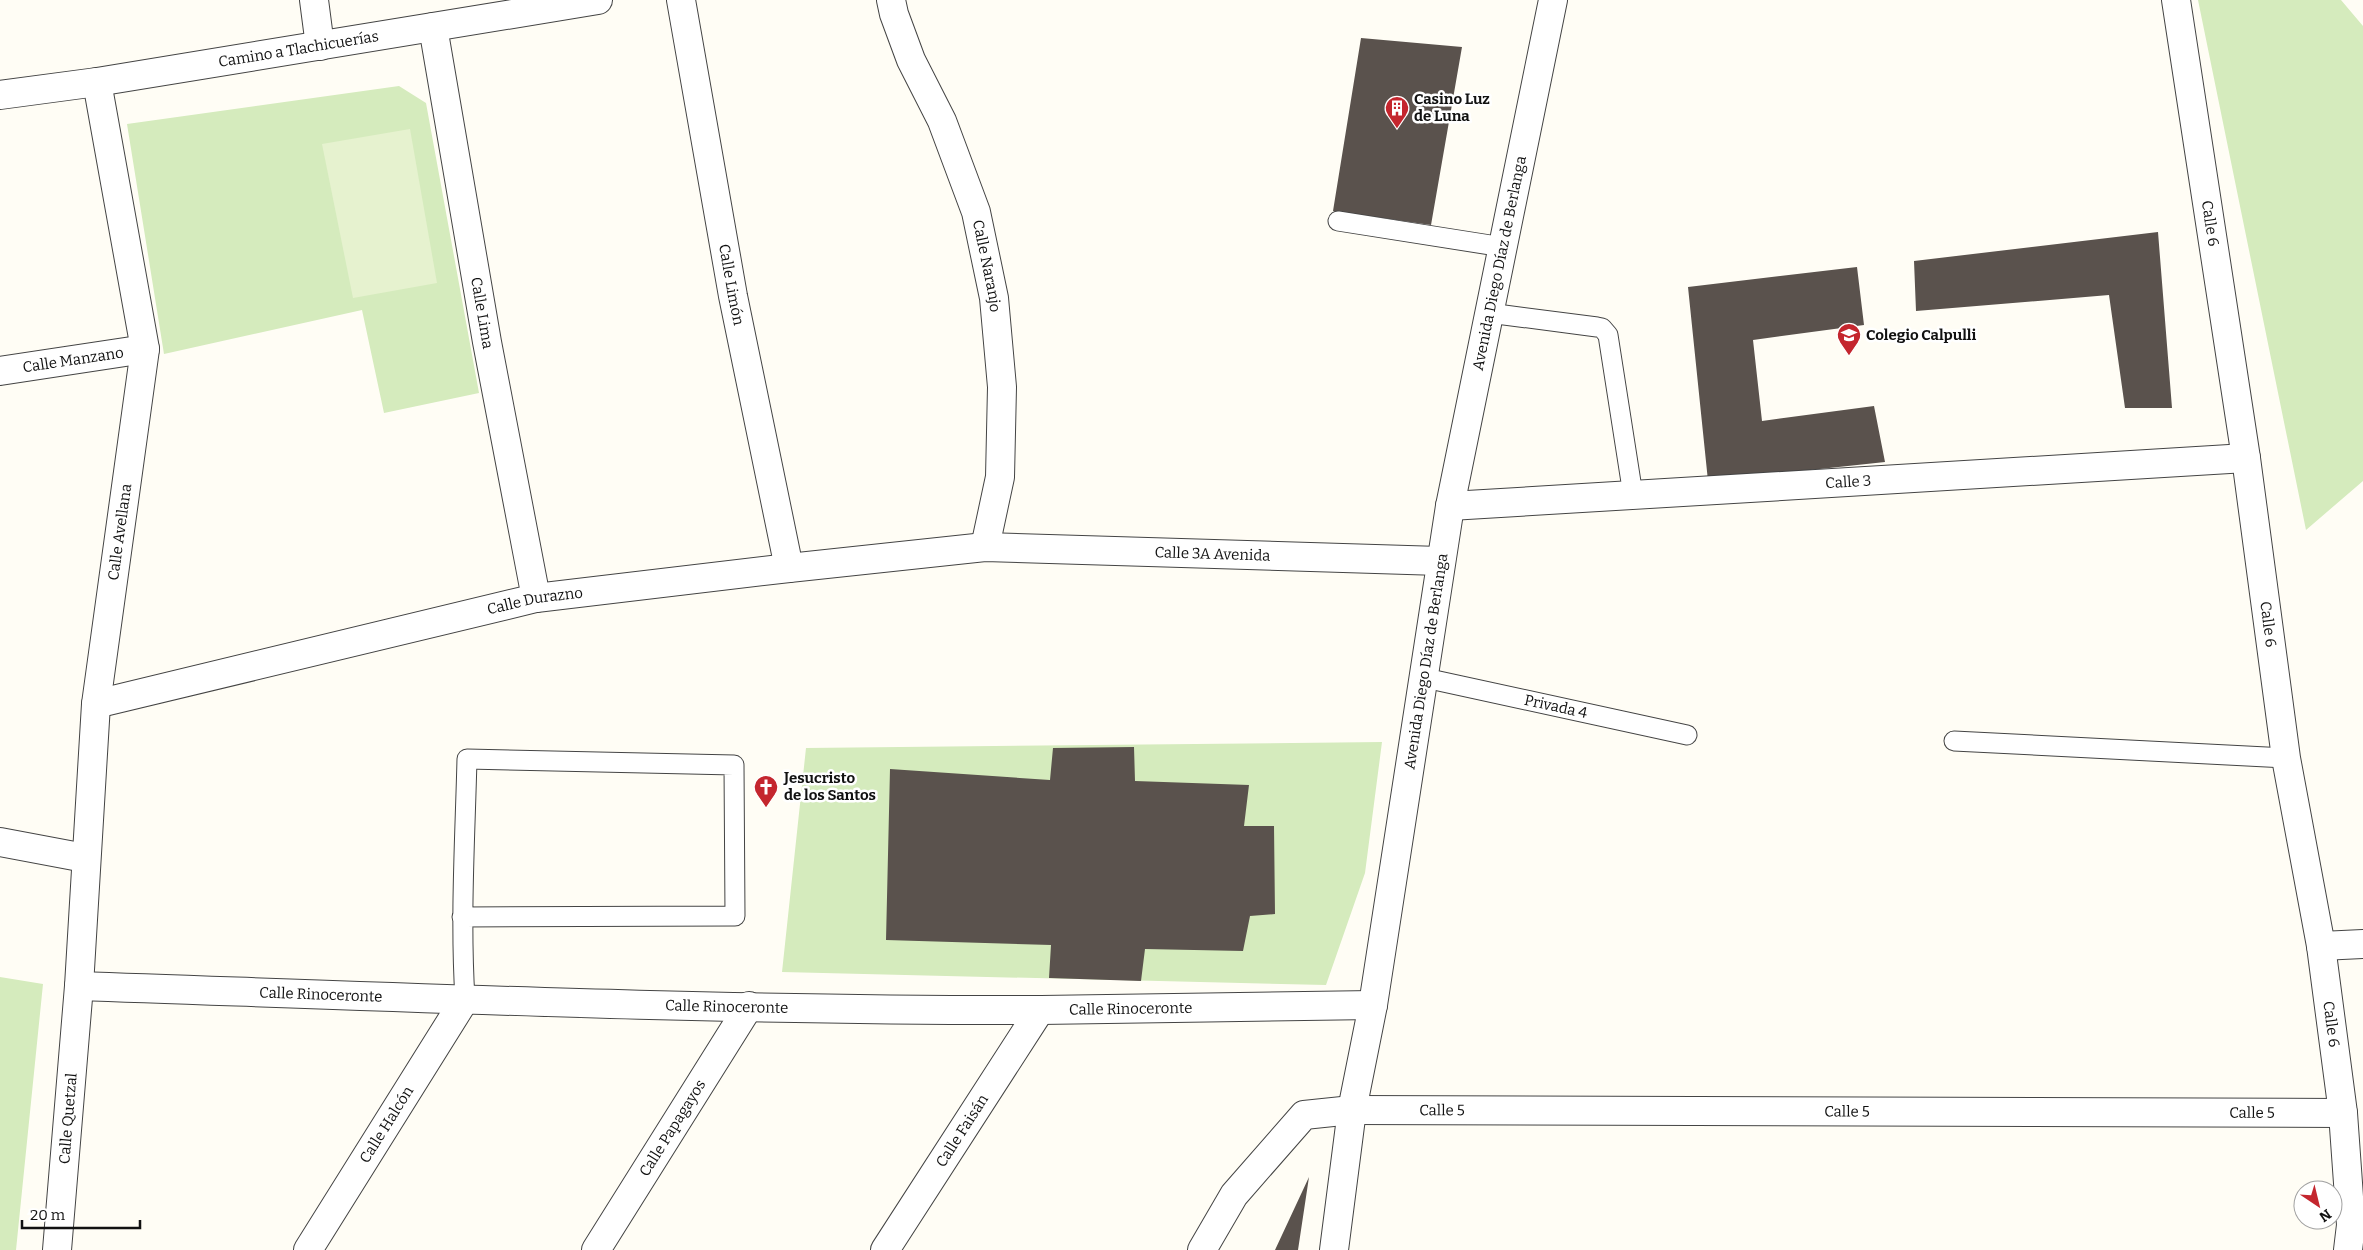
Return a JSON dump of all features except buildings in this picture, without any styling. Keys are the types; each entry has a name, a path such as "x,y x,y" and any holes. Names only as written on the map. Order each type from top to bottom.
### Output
{"street":[{"path":"314,0 320,46"},
{"name":"Camino a Tlachicuerías","path":"0,95 97,82 598,0"},
{"name":"Calle Limón","path":"681,0 733,296 789,568"},
{"name":"Calle Naranjo","path":"891,0 894,14 911,60 942,121 976,212 994,298 1002,387 1000,477 985,548"},
{"name":"Avenida Diego Díaz de Berlanga","path":"1334,1250 1352,1110 1373,1005 1425,678 1440,561 1554,0"},
{"name":"Calle 6","path":"2176,0 2246,458 2286,758 2320,946 2343,1113 2351,1225 2348,1250"},
{"name":"Calle Lima","path":"433,27 487,342 536,598"},
{"name":"Calle Avellana","path":"79,986 85,858 96,704 145,349 97,82"},
{"name":"Calle Manzano","path":"0,371 145,349"},
{"name":"Calle 3","path":"1450,506 2246,458"},
{"name":"Calle Durazno","path":"96,704 536,598 789,568 985,548"},
{"name":"Calle 3A Avenida","path":"985,548 1440,561"},
{"path":"0,842 85,858"},
{"path":"2320,946 2363,944"},
{"name":"Calle Rinoceronte","path":"79,986 465,1000 749,1006 1040,1010 1373,1005"},
{"name":"Calle Quetzal","path":"57,1250 79,986"},
{"name":"Calle Halcón","path":"308,1250 465,1000"},
{"name":"Calle Papagayos","path":"596,1250 749,1006"},
{"name":"Calle Faisán","path":"885,1250 1040,1010"},
{"path":"1202,1250 1234,1195 1304,1115 1352,1110"},
{"name":"Calle 5","path":"1352,1110 2343,1113"}],"lane":[{"path":"1338,221 1503,247"},
{"path":"1489,313 1597,327 1602,328 1608,335 1633,495"},
{"name":"Privada 4","path":"1425,678 1687,735"},
{"path":"1954,741 2286,758"},
{"path":"462,918 735,916 734,765 467,759 462,918 465,1000"}],"green space":[{"path":"2198,0 2341,0 2363,26 2363,481 2306,530"},
{"path":"399,86 426,103 479,393 384,413 362,310 164,354 127,124"},
{"path":"410,129 437,283 353,298 322,144"},
{"path":"1382,742 1365,873 1326,985 782,972 806,748"},
{"path":"0,977 43,984 16,1250 0,1250"}],"place":[{"name":"Casino Luz de Luna","path":"1397,129"},
{"name":"Colegio Calpulli","path":"1849,356"},
{"name":"Jesucristo de los Santos","path":"766,808"}]}
